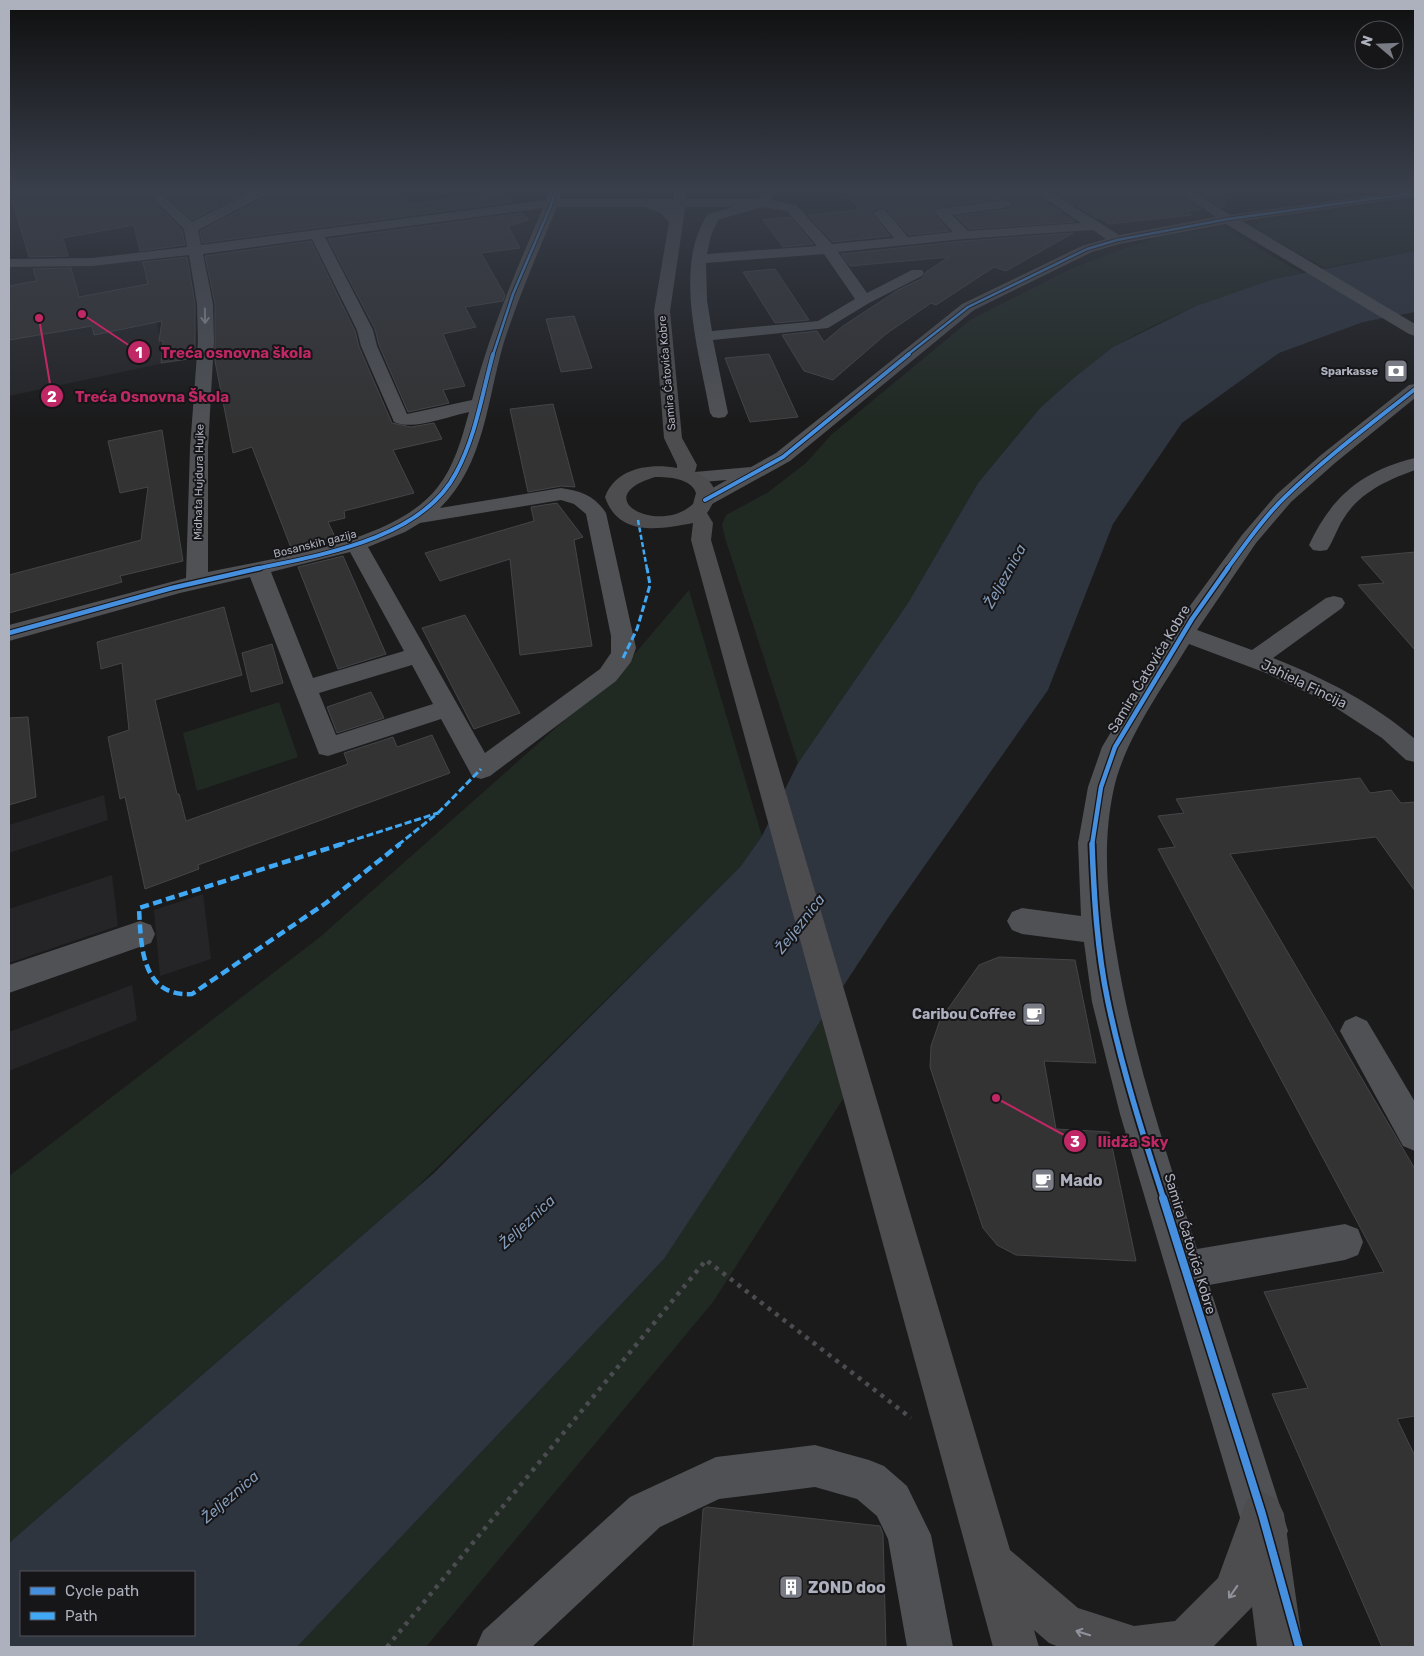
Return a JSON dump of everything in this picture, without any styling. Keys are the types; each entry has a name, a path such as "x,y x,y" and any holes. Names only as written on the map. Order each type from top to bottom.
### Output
{"main road":[{"name":"Samira Ćatovića Kobre","path":"668,266 662,311 673,438"},
{"path":"687,476 687,465 673,438 651,467 623,483 616,491 614,499 618,508 626,515 645,522 678,527 702,543"},
{"path":"633,476 664,471 687,476 701,485 704,490 701,506 703,523 702,543 934,1423 992,1564 1016,1647"},
{"path":"645,522 673,522 701,506"},
{"path":"1138,1647 1185,1643 1236,1592 1262,1514"},
{"path":"1262,1514 1280,1647"},
{"path":"992,1564 1065,1628 1129,1647"}],"street":[{"name":"Midhata Hujdura Hujke","path":"197,266 205,304 206,342 199,448 197,582"},
{"path":"333,266 365,330 369,346 400,418 404,420 415,419 479,404"},
{"name":"Bosanskih gazija","path":"9,634 197,582 357,545 420,517 444,494 458,470 477,419 479,404 501,325 525,266"},
{"path":"698,266 700,308 719,413"},
{"path":"840,266 864,300"},
{"path":"701,506 782,457 968,307 1052,266"},
{"path":"1307,266 1413,330"},
{"path":"706,336 822,325 864,300 917,273"},
{"name":"Samira Ćatovića Kobre","path":"1299,1647 1262,1514 1137,1114 1108,1002 1098,931 1092,843 1101,787 1115,747 1182,633 1248,540 1284,498 1328,459 1415,390"},
{"path":"1320,545 1329,523 1343,504 1362,487 1415,464"},
{"path":"687,476 755,472"},
{"path":"357,545 481,769 608,675 623,658 625,646 596,513 588,503 578,496 561,494 420,517"},
{"path":"258,568 328,747 448,708"},
{"path":"1254,660 1334,603"},
{"name":"Jahiela Fincija","path":"1182,633 1300,679 1338,698 1378,723 1415,753"},
{"path":"305,689 418,655"},
{"path":"1022,922 1098,931"},
{"path":"9,979 140,934"},
{"path":"1356,1032 1415,1134"},
{"path":"1187,1270 1345,1242"},
{"path":"499,1647 645,1512 716,1478 816,1466 869,1481 892,1501 909,1535 930,1647"}],"path":[{"path":"387,1647 706,1260 934,1423"}],"shaded area":[{"path":"9,266 147,266 164,363 9,396"},
{"path":"1078,266 1290,266 1301,273 1274,279 1196,306 1156,324 1113,347 1040,408 978,483 908,603 798,763 725,538 722,525 726,515 767,493 806,463 831,435 970,320"},
{"path":"689,590 762,836 740,867 412,1192 9,1543 9,1176 320,937 622,669"},
{"path":"279,702 298,757 197,791 183,733"},
{"path":"104,795 108,820 9,853 9,825"},
{"path":"112,875 118,926 9,963 9,909"},
{"path":"203,894 211,959 160,976 154,910"},
{"path":"132,985 137,1020 9,1071 9,1032"},
{"path":"832,998 855,1080 713,1302 426,1647 297,1647 664,1259"}],"water":[{"name":"Željeznica","path":"1338,266 1415,266 1415,312 1363,322 1279,353 1182,423 1113,524 1048,690 888,918 664,1259 297,1647 9,1647 9,1543 434,1173 740,867 762,836 798,763 908,603 978,483 1040,408 1076,376 1113,347 1196,306 1274,279"}],"building":[{"path":"144,266 189,266 195,304 195,358 161,363 163,341 159,341 162,321 94,335 92,326 9,340 9,286 37,281 33,269 71,268 79,297 148,284"},
{"path":"207,266 323,266 355,331 359,347 392,423 411,427 434,423 442,439 393,450 414,493 344,511 345,518 328,522 337,541 293,553 252,447 233,453 215,361 215,304"},
{"path":"342,266 489,266 505,295 503,301 465,307 476,327 443,334 465,386 443,390 449,403 408,412 379,345 375,329"},
{"path":"935,266 1014,266 1006,271 994,267 936,305 931,303 886,334 833,380 804,371 782,335 817,331 824,342 843,326 898,290 923,278 926,272"},
{"path":"775,269 809,320 775,323 743,272"},
{"path":"574,316 592,368 561,372 546,319"},
{"path":"769,354 798,417 750,422 725,358"},
{"path":"553,404 575,487 561,486 528,492 510,409"},
{"path":"162,430 183,561 120,576 122,582 9,613 9,575 141,540 148,487 120,493 108,441"},
{"path":"557,503 583,537 574,540 592,646 520,655 510,559 440,581 425,553 534,521 531,507"},
{"path":"1415,552 1415,650 1358,585 1384,583 1361,557"},
{"path":"343,556 386,654 338,669 298,567"},
{"path":"224,607 242,675 155,700 177,794 179,794 186,821 348,764 344,753 393,737 397,747 432,735 450,773 198,865 199,869 145,889 125,797 120,799 108,737 129,730 122,663 101,669 97,642"},
{"path":"465,615 520,713 474,729 422,628"},
{"path":"272,644 283,683 251,692 242,653"},
{"path":"371,692 384,718 337,733 327,707"},
{"path":"28,717 36,797 9,805 9,718"},
{"path":"1360,778 1370,793 1391,790 1401,803 1415,802 1415,891 1376,837 1230,854 1415,1169 1415,1416 1397,1419 1415,1456 1415,1647 1382,1647 1272,1394 1308,1388 1264,1292 1384,1272 1158,849 1175,847 1158,816 1184,813 1176,799"},
{"path":"999,957 1075,960 1096,1063 1044,1061 1056,1129 1109,1132 1136,1261 1016,1255 997,1245 983,1228 930,1067 931,1046 940,1020 979,965"},
{"name":"ZOND doo","path":"707,1507 880,1526 883,1534 886,1647 693,1647 703,1509"}],"marked path":[{"path":"623,658 637,629 650,585 638,520"},
{"path":"438,813 139,908 143,947 151,976 160,987 169,992 192,994 326,903 438,813 481,769"}],"cycle path":[{"path":"9,633 196,582 329,552 365,541 397,528 424,512 444,493 456,474 465,454 479,411 495,346 525,266"},
{"path":"705,500 783,457 968,307 1052,266"},
{"path":"1299,1647 1262,1514 1137,1114 1108,1002 1095,912 1092,843 1101,787 1115,747 1192,619 1249,539 1284,498 1328,459 1415,389"}],"place":[{"name":"Treća osnovna škola","path":"82,314"},
{"name":"Treća Osnovna Škola","path":"39,318"},
{"name":"Sparkasse","path":"1396,371"},
{"name":"Caribou Coffee","path":"1034,1014"},
{"name":"Ilidža Sky","path":"996,1098"},
{"name":"Mado","path":"1043,1180"},
{"name":"ZOND doo","path":"791,1587"}]}
